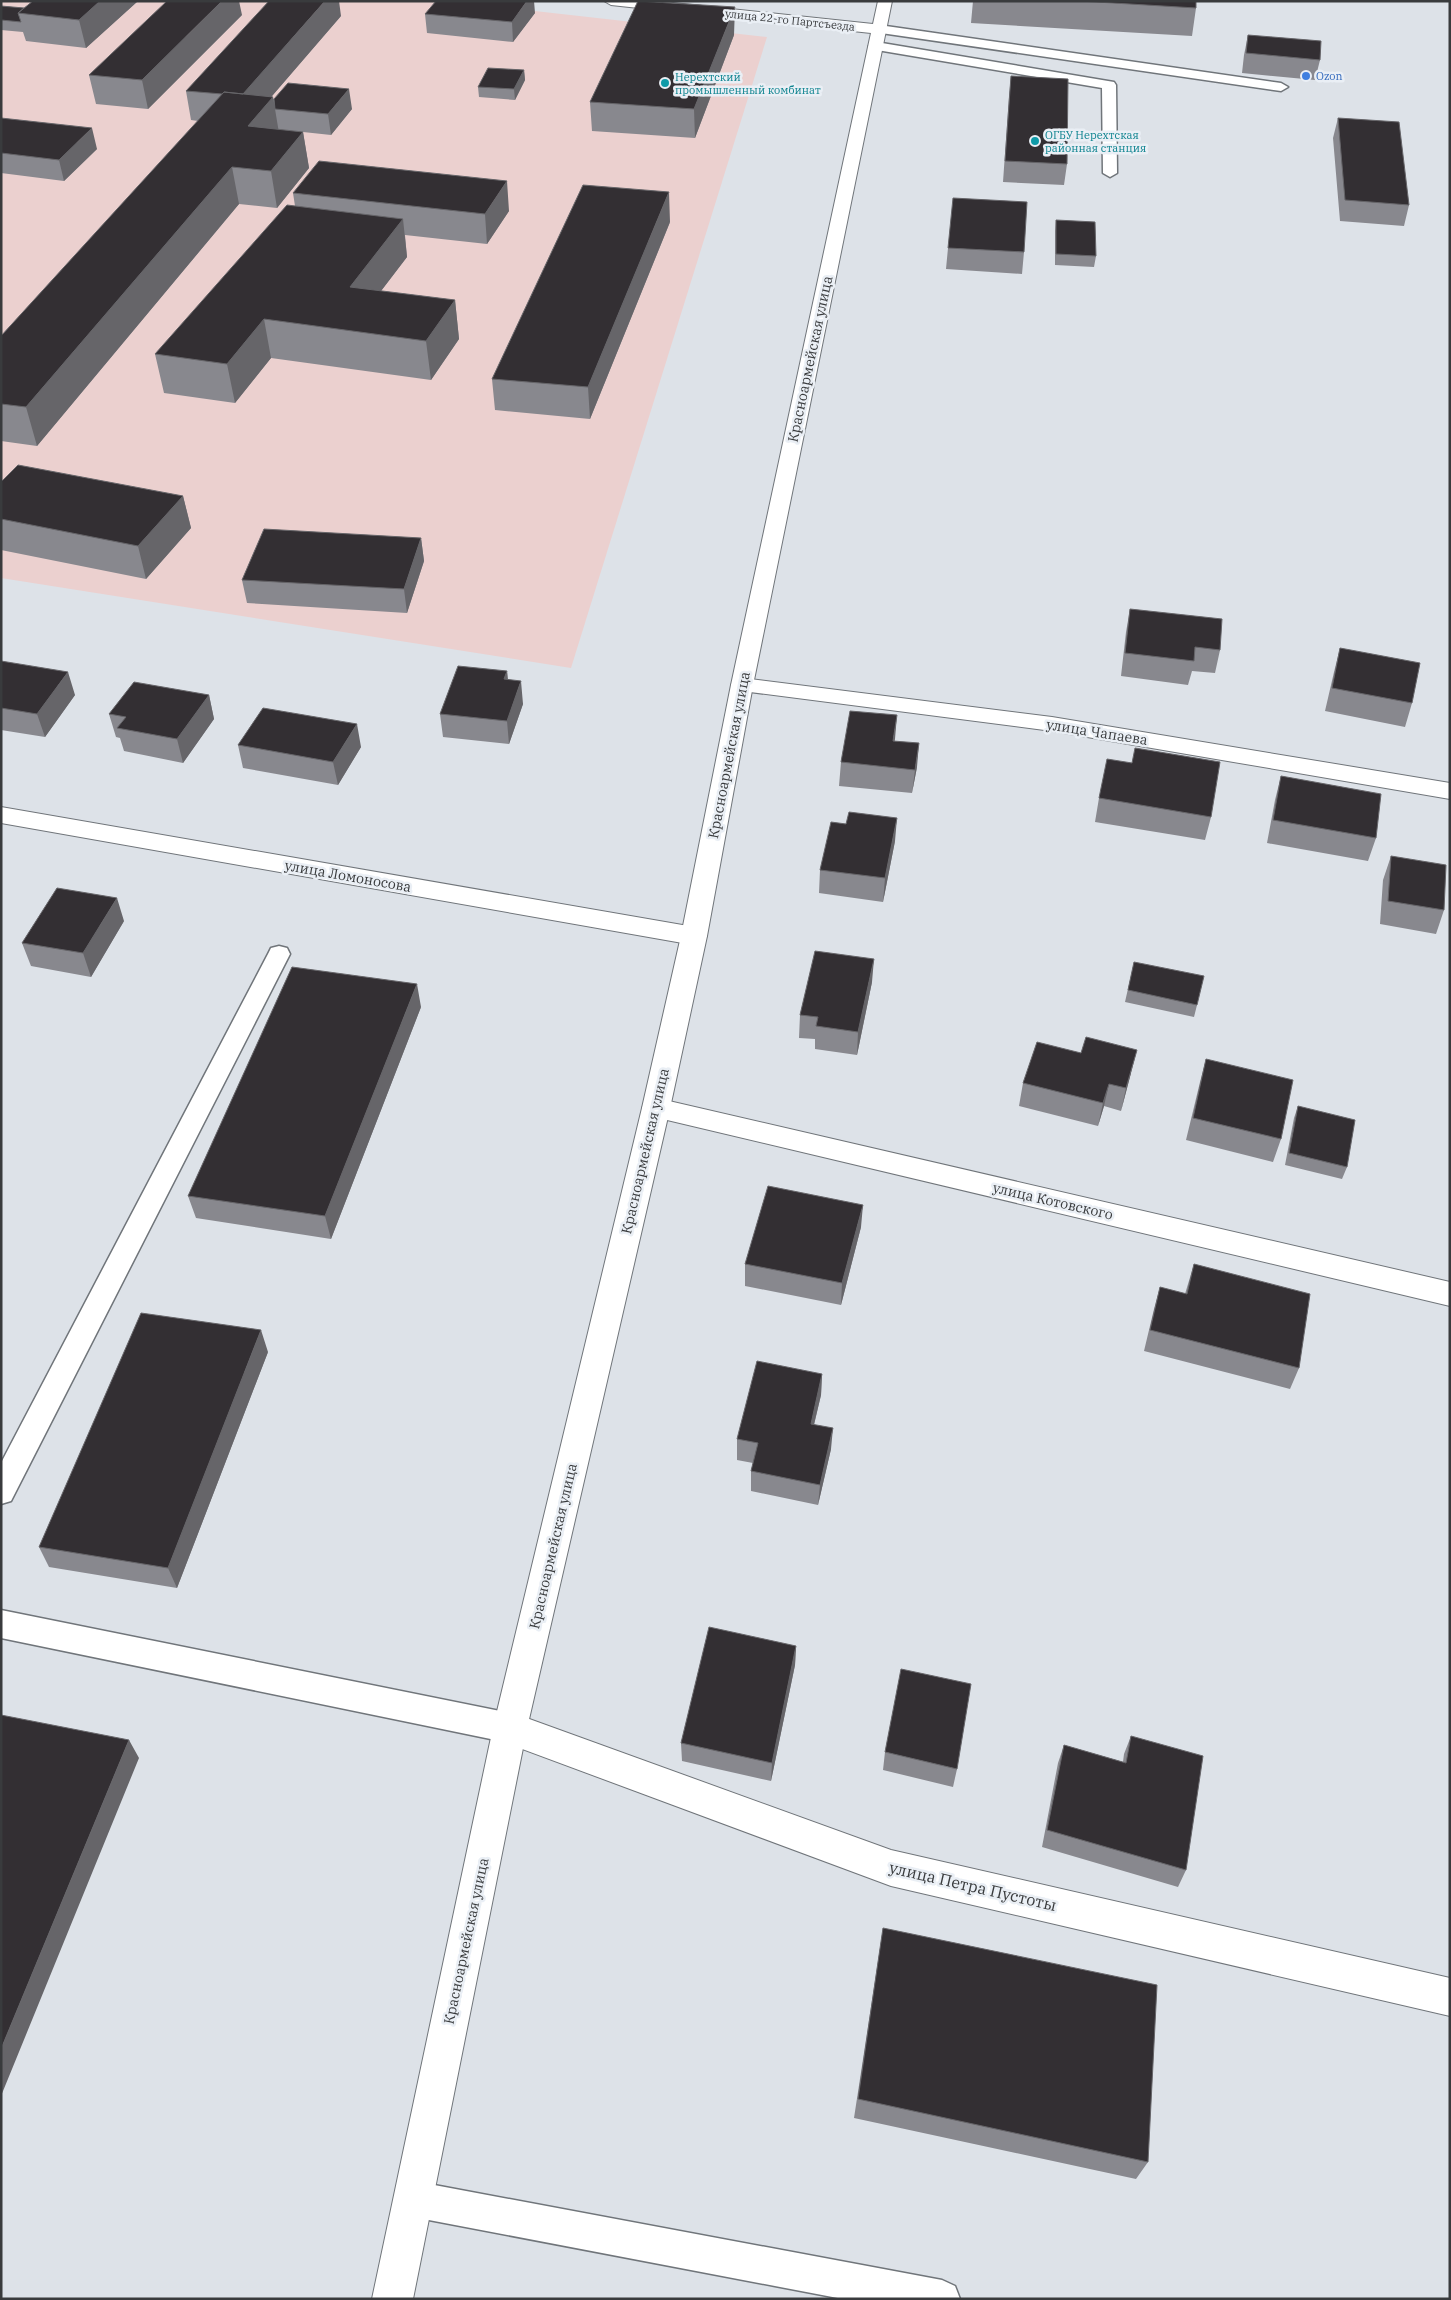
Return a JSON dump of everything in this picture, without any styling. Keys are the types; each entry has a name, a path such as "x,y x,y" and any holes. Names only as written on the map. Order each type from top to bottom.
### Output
{"street":[{"name":"улица 22-го Партсъезда","path":"612,1 878,38"},
{"name":"Красноармейская улица","path":"392,2299 510,1728 656,1108 694,936 742,684 885,1"},
{"name":"улица Чапаева","path":"742,684 1052,724 1450,791"},
{"name":"улица Ломоносова","path":"1,815 694,936"},
{"name":"улица Котовского","path":"656,1108 1450,1294"},
{"name":"улица Петра Пустоты","path":"510,1728 891,1868 1450,1998"}],"lane":[{"path":"878,38 1281,86"},
{"path":"878,38 1110,85 1110,174"},
{"path":"1,1492 278,954"},
{"path":"1,1624 510,1728"},
{"path":"413,2199 942,2299"}],"shaded area":[{"path":"1,1 445,1 767,37 571,668 1,578"}],"building":[{"path":"33,1 100,1 79,20 18,13"},
{"path":"167,1 222,1 142,80 89,75"},
{"path":"269,1 325,1 243,94 186,91"},
{"path":"436,1 527,1 512,22 425,14"},
{"name":"Нерехтский промышленный комбинат","path":"638,1 735,7 694,109 590,102"},
{"path":"1080,1 1196,1 1196,8"},
{"path":"1,6 24,8 18,13 21,22 1,20"},
{"path":"1248,35 1321,41 1320,60 1246,53"},
{"path":"488,68 524,70 514,89 478,87"},
{"name":"ОГБУ Нерехтская районная станция","path":"1011,76 1068,79 1067,164 1005,161"},
{"path":"288,83 349,89 328,114 275,109 274,99"},
{"path":"224,92 273,97 248,126 303,132 271,171 232,167 26,407 1,404 1,336"},
{"path":"1,118 92,128 59,160 1,153"},
{"path":"1338,118 1399,122 1409,205 1345,200"},
{"path":"319,161 507,181 485,214 293,193"},
{"path":"583,185 669,192 588,387 492,379"},
{"path":"953,198 1027,202 1024,252 948,248"},
{"path":"287,205 403,219 350,287 455,300 426,341 264,319 227,364 155,354"},
{"path":"1056,220 1095,222 1096,256 1056,254"},
{"path":"18,465 183,496 138,546 1,519 1,482"},
{"path":"264,529 421,538 404,589 242,580"},
{"path":"1130,609 1222,619 1220,650 1195,647 1194,661 1125,653"},
{"path":"1340,648 1420,663 1412,703 1332,688"},
{"path":"1,661 68,672 37,714 1,708"},
{"path":"458,666 507,671 504,679 521,681 507,721 440,714"},
{"path":"134,682 209,695 177,739 117,728 126,717 109,714"},
{"path":"263,708 357,724 333,762 238,745"},
{"path":"850,711 897,715 893,741 919,743 915,770 841,762"},
{"path":"1135,748 1220,762 1211,817 1099,798 1107,759 1132,763"},
{"path":"1281,776 1381,794 1376,838 1273,820"},
{"path":"849,812 897,818 885,878 820,870 831,822 846,824"},
{"path":"1391,856 1446,865 1444,910 1388,901"},
{"path":"57,888 117,898 83,953 22,943"},
{"path":"815,951 874,959 858,1032 816,1026 818,1017 800,1015"},
{"path":"1134,962 1204,976 1197,1005 1128,990"},
{"path":"292,967 417,984 325,1216 188,1196"},
{"path":"1086,1037 1137,1050 1126,1088 1109,1084 1103,1103 1023,1083 1037,1042 1081,1053"},
{"path":"1206,1059 1293,1080 1281,1139 1193,1118"},
{"path":"1298,1106 1355,1120 1347,1167 1289,1153"},
{"path":"768,1186 863,1205 842,1283 745,1264"},
{"path":"1194,1264 1310,1294 1299,1368 1150,1330 1160,1287 1187,1294"},
{"path":"141,1313 261,1330 168,1568 39,1547"},
{"path":"757,1361 822,1374 811,1424 833,1428 820,1485 751,1471 758,1443 737,1439"},
{"path":"709,1627 796,1646 772,1763 681,1743"},
{"path":"901,1669 971,1684 957,1769 885,1752"},
{"path":"1,1715 129,1740 1,2049"},
{"path":"1131,1736 1203,1756 1186,1870 1047,1830 1064,1745 1126,1763"},
{"path":"883,1928 1157,1985 1148,2162 858,2099"}],"place":[{"name":"Ozon","path":"1306,76"},
{"name":"Нерехтский промышленный комбинат","path":"665,83"},
{"name":"ОГБУ Нерехтская районная станция","path":"1035,141"}]}
